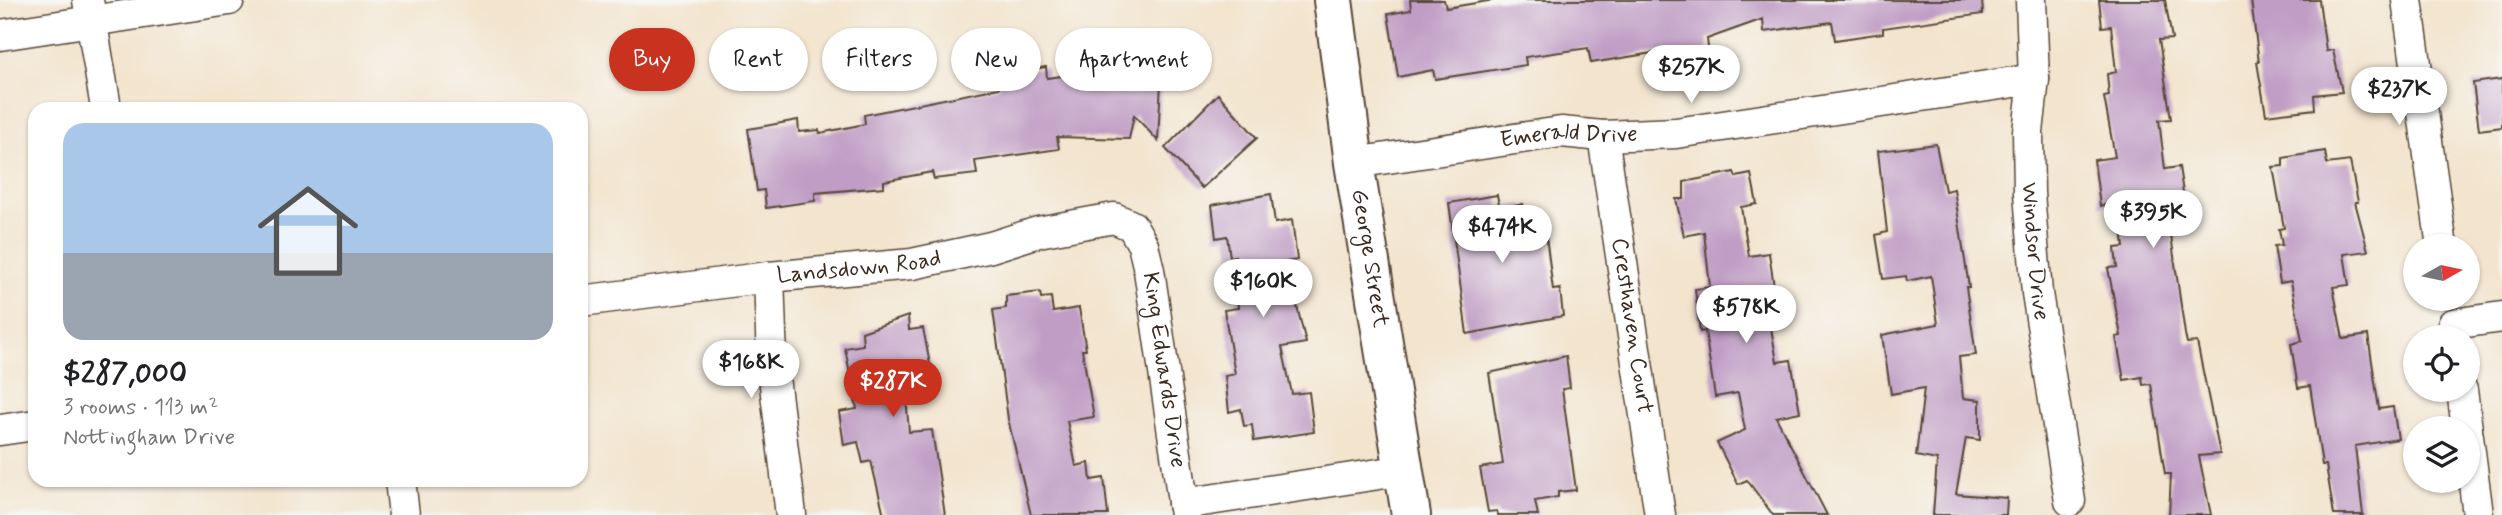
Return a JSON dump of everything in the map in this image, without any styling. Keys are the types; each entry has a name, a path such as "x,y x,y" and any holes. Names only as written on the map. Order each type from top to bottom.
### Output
{"street":[{"path":"0,35 90,11 229,0"},
{"name":"George Street","path":"1333,0 1354,163 1411,515"},
{"name":"Windsor Drive","path":"2031,0 2034,79 2028,132 2029,193 2037,293 2070,501"},
{"path":"2407,0 2440,234"},
{"path":"90,11 105,102"},
{"name":"Emerald Drive","path":"1354,163 1561,132 1603,136 1676,133 2034,79"},
{"name":"Cresthaven Court","path":"1603,136 1660,515"},
{"name":"Landsdown Road","path":"588,300 769,277 912,264 991,247 1038,232 1114,218 1132,226"},
{"name":"King Edwards Drive","path":"1132,226 1143,245 1149,270 1184,509"},
{"path":"769,277 772,361 791,515"},
{"path":"2452,320 2502,317"},
{"path":"0,430 28,426"},
{"path":"1184,509 1405,470"},
{"path":"401,487 404,515"},
{"path":"2475,493 2478,515"}],"building":[{"path":"1410,0 1444,0 1446,8 1494,0 1982,0 1983,14 1883,28 1883,33 1835,40 1832,22 1764,32 1763,19 1707,39 1709,55 1667,62 1665,51 1591,63 1588,48 1525,57 1526,65 1435,79 1433,70 1398,77 1388,14 1411,10"},
{"path":"2099,0 2165,0 2172,39 2159,40 2171,119 2159,120 2165,169 2179,167 2187,218 2169,221 2185,334 2187,343 2197,342 2220,454 2199,456 2211,515 2169,515 2171,474 2165,474 2151,384 2143,385 2142,377 2124,380 2116,337 2121,336 2108,268 2117,267 2115,248 2124,247 2119,202 2100,206 2094,160 2115,157 2104,97 2109,96 2107,74 2116,72 2111,26 2102,27"},
{"path":"2251,0 2319,0 2326,51 2333,50 2342,92 2314,95 2315,109 2266,115"},
{"path":"1046,67 1047,78 1055,77 1055,91 1160,91 1158,141 1134,115 1129,139 1057,137 1059,149 975,161 977,174 934,179 932,172 884,181 884,187 815,193 815,201 766,208 764,190 757,191 748,129 798,120 799,132 819,130 820,133 865,124 864,115 984,91 1041,91 1041,68"},
{"path":"2502,79 2502,127 2479,130 2473,83"},
{"path":"1218,94 1257,138 1202,188 1165,148"},
{"path":"1936,144 1945,191 1954,189 1969,287 1966,287 1976,355 1959,357 1963,398 1980,400 1980,440 1966,438 1956,494 2007,498 2006,515 1933,515 1937,460 1916,456 1924,388 1891,394 1882,335 1938,324 1931,276 1907,281 1906,276 1883,279 1876,235 1887,232 1878,151"},
{"path":"2325,151 2327,164 2350,161 2358,202 2355,202 2368,251 2344,254 2349,285 2333,287 2343,339 2368,335 2379,409 2393,407 2398,439 2355,446 2363,515 2334,515 2326,465 2322,465 2310,386 2298,388 2291,344 2302,341 2291,281 2280,283 2274,246 2282,245 2279,229 2284,228 2273,167 2283,166 2283,158"},
{"path":"1734,172 1736,177 1751,174 1757,204 1741,207 1749,256 1769,253 1775,293 1765,294 1777,362 1791,360 1800,412 1776,417 1827,515 1773,515 1747,480 1738,484 1717,443 1745,430 1738,393 1715,397 1705,331 1700,332 1695,289 1710,287 1704,232 1684,236 1676,199 1684,199 1684,182"},
{"path":"1271,194 1275,223 1292,220 1297,260 1286,262 1306,343 1282,347 1292,394 1309,392 1314,432 1254,441 1252,425 1244,426 1241,409 1229,412 1225,376 1235,374 1224,310 1238,308 1235,256 1230,257 1227,236 1216,238 1212,205"},
{"path":"1497,195 1500,209 1523,204 1527,216 1543,213 1553,290 1560,289 1563,316 1467,334 1449,203"},
{"path":"1040,292 1041,298 1051,297 1053,312 1079,308 1086,350 1082,350 1094,417 1067,421 1076,466 1089,463 1091,480 1104,478 1108,515 1031,515 1008,419 993,310 1006,308 1006,296"},
{"path":"908,316 909,330 923,328 933,380 905,384 909,432 932,430 945,515 884,515 871,461 863,463 858,442 844,445 839,412 857,409 845,348 863,345 862,332"},
{"path":"1566,356 1570,388 1562,389 1576,490 1558,492 1558,497 1535,501 1538,515 1498,515 1497,511 1488,512 1480,468 1503,464 1489,373"}]}
